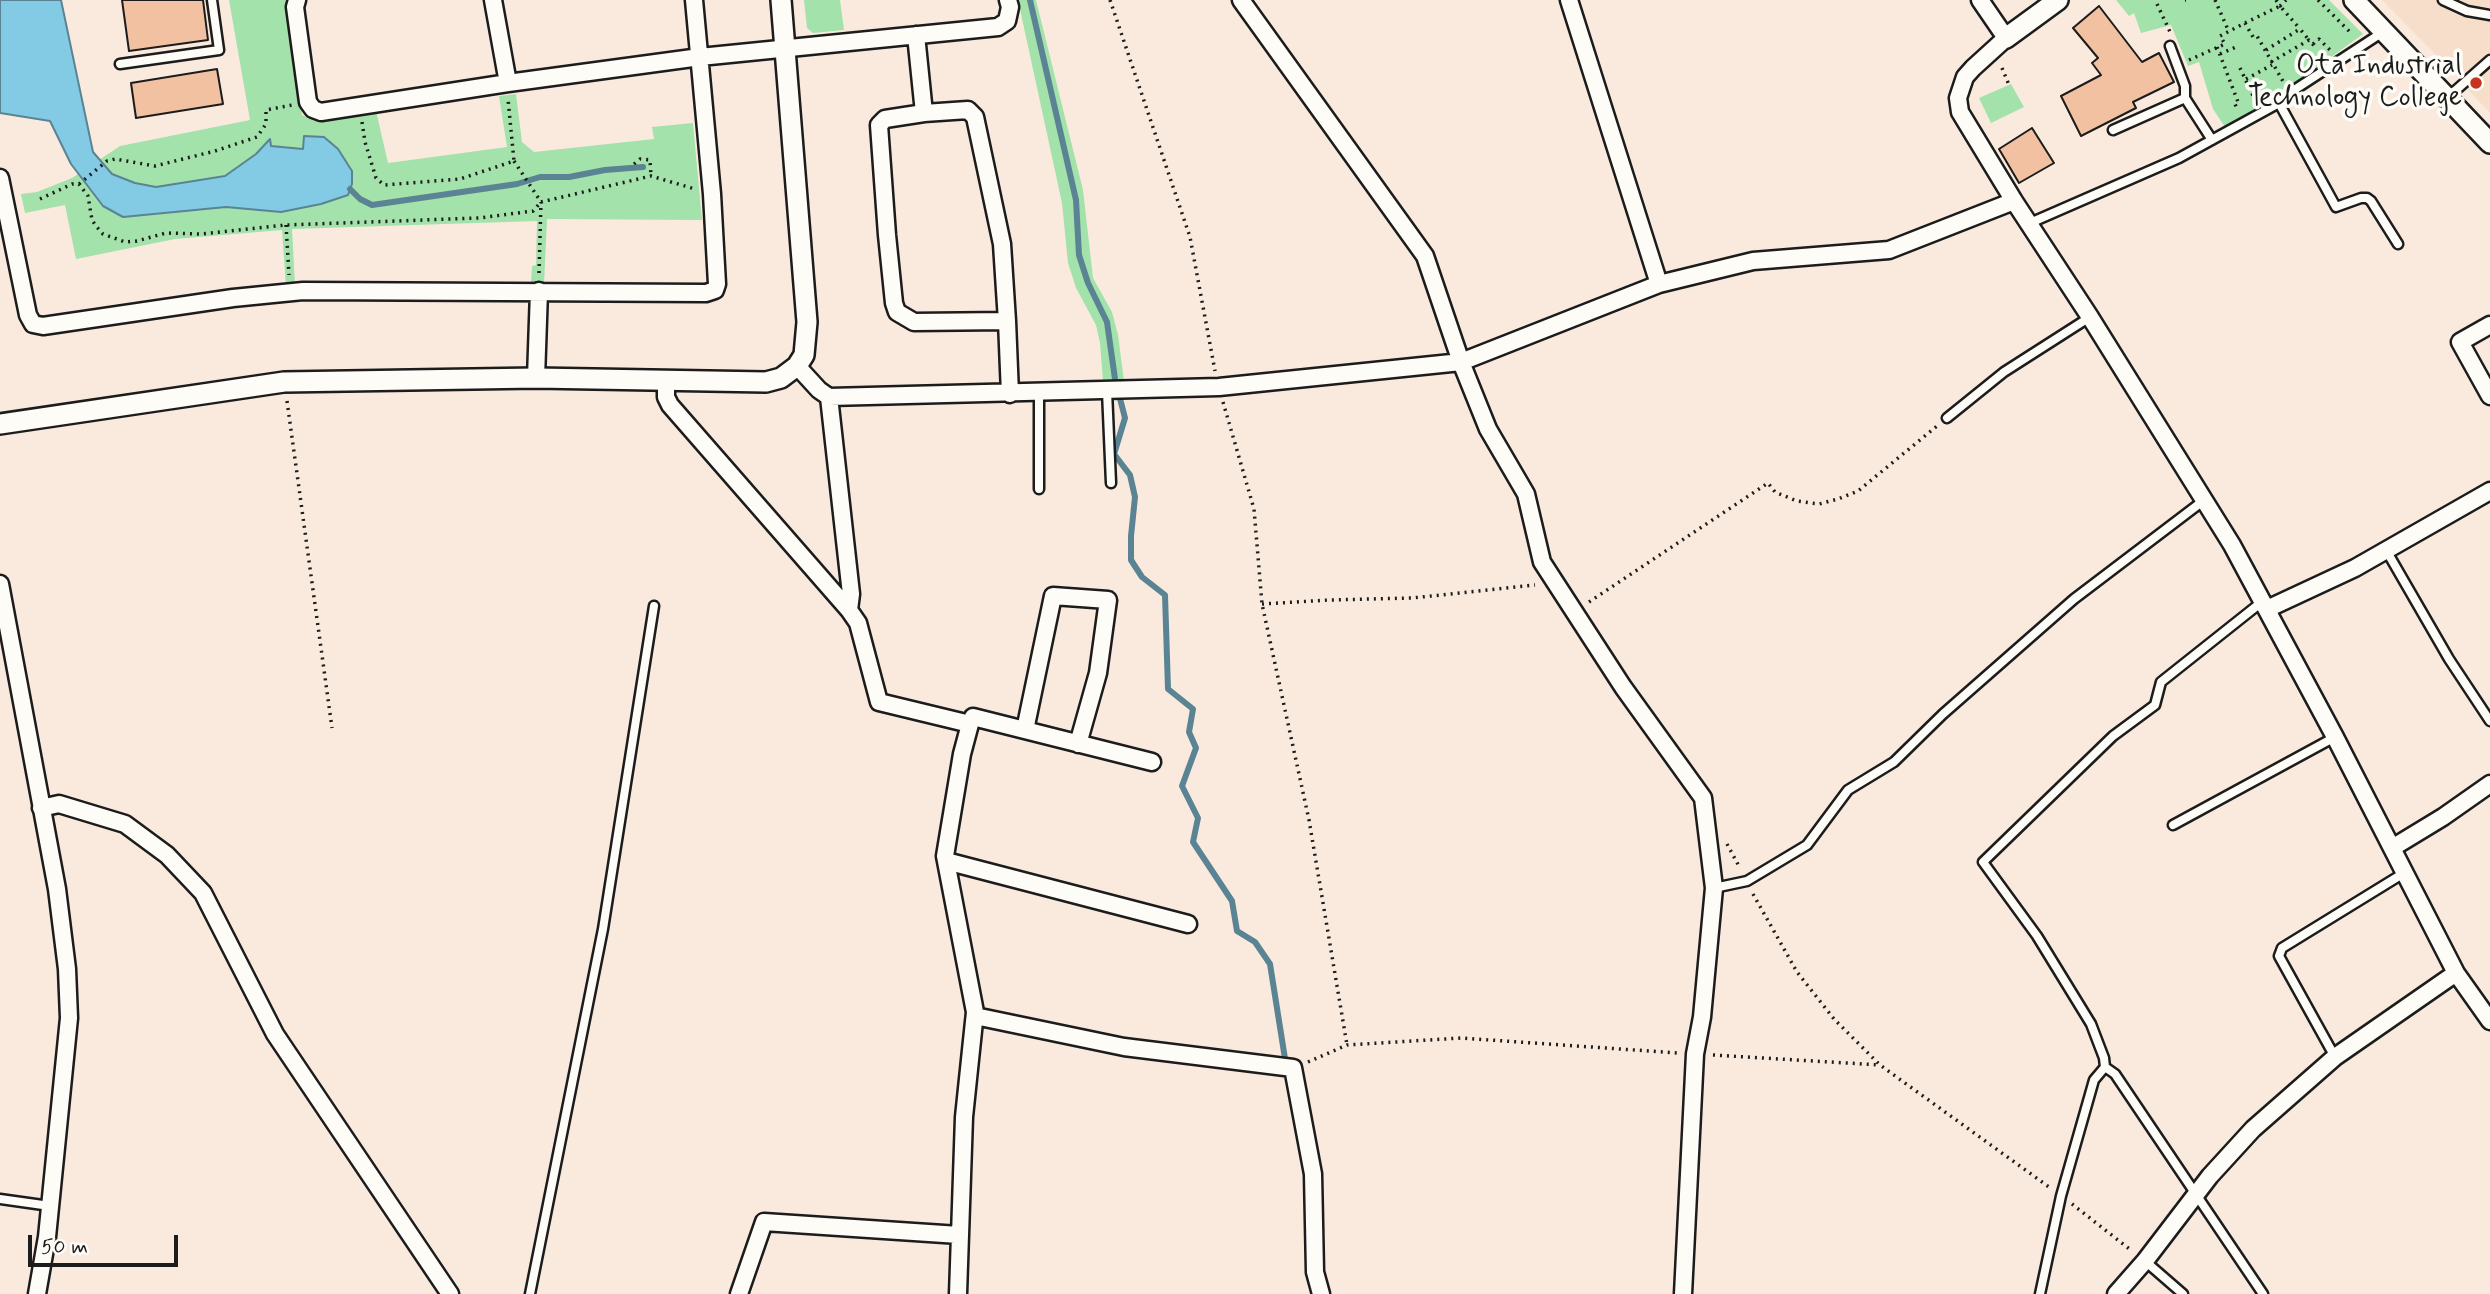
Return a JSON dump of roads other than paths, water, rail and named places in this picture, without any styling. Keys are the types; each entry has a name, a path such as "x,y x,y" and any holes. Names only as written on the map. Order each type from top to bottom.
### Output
{"street":[{"path":"298,0 295,7 308,102 313,110 321,112 700,57 998,27 1007,21 1010,6 1008,0"},
{"path":"493,0 508,83"},
{"path":"0,177 28,315 33,324 43,326 290,292 706,293 715,290 717,284 712,194 694,0"},
{"path":"0,424 284,382 536,378 766,382 781,378 797,366 804,355 807,322 781,0"},
{"path":"1241,0 1425,256 1461,362 1488,429 1526,494 1542,562 1623,687 1703,798 1714,888 1702,1017 1695,1054 1683,1294"},
{"path":"1569,0 1659,284"},
{"path":"1980,0 2007,38"},
{"path":"2058,0 2007,38 1973,68 1961,87 1958,98 1960,111 2232,545 2335,737 2456,973 2490,1021"},
{"path":"2354,0 2490,143"},
{"path":"916,35 924,113"},
{"path":"1007,321 914,322 897,312 887,235 879,125 884,119 968,110 975,117 1002,244 1007,321 1010,394"},
{"path":"797,366 818,390 830,397 1219,387 1461,362 1659,284 1753,261 1889,250 2014,201"},
{"path":"536,378 539,291"},
{"path":"2490,325 2460,342 2490,396"},
{"path":"666,381 670,405 858,623 879,702 970,724"},
{"path":"830,397 851,594 849,610"},
{"path":"2265,605 2355,568 2490,491"},
{"path":"0,584 57,890 67,969 69,1018 50,1206 37,1294"},
{"path":"1025,730 1053,596 1108,600 1098,673 1078,744"},
{"path":"958,1294 964,1117 975,1016 944,856 962,754 972,717 1152,762"},
{"path":"2392,848 2455,810 2490,784"},
{"path":"41,808 59,804 125,824 167,855 203,893 275,1034 450,1294"},
{"path":"946,861 1188,924"},
{"path":"2116,1294 2145,1261 2210,1176 2253,1129 2335,1056 2456,973"},
{"path":"975,1016 1124,1047 1293,1068 1313,1174 1315,1272 1321,1294"},
{"path":"739,1294 764,1222 959,1235"}],"lane":[{"path":"120,64 219,50 212,0"},
{"path":"2443,0 2467,11 2490,15"},
{"path":"2030,223 2142,176 2212,140 2279,103 2291,92 2383,32"},
{"path":"2170,46 2185,86 2185,98 2212,140"},
{"path":"2447,98 2490,60"},
{"path":"2113,130 2185,98"},
{"path":"2279,103 2336,207 2367,198 2398,244"},
{"path":"1947,418 2004,372 2090,317"},
{"path":"1107,391 1111,483"},
{"path":"1039,393 1039,489"},
{"path":"1714,888 1747,881 1807,845 1849,790 1894,762 1943,714 2074,599 2203,501"},
{"path":"2386,550 2448,659 2490,721"},
{"path":"2040,1294 2061,1196 2094,1080 2105,1067 2104,1058 2091,1024 2037,936 1983,862 2113,736 2155,705 2161,682 2265,605"},
{"path":"530,1294 603,929 654,606"},
{"path":"2174,825 2335,737"},
{"path":"2335,1056 2279,956 2281,948 2404,873"},
{"path":"2105,1067 2115,1074 2263,1294"},
{"path":"0,1199 50,1206"},
{"path":"2145,1261 2183,1294"}],"water":[{"path":"0,0 61,0 93,152 112,174 135,183 156,187 225,176 256,154 270,139 271,146 303,149 304,136 324,137 338,149 352,171 352,184 348,195 281,212 226,207 123,217 103,206 71,164 50,121 0,113"}],"waterway":[{"path":"1030,0 1076,200 1079,255 1088,283 1107,322 1115,379 1125,418 1114,454 1130,475 1135,497 1131,560 1142,577 1165,595 1168,689 1193,709 1189,732 1196,748 1182,786 1198,818 1193,842 1232,901 1237,931 1255,942 1270,964 1286,1065"},
{"path":"350,189 360,199 372,205 517,184 540,177 569,177 605,170 643,167"}],"place":[{"name":"Ota Industrial Technology College","path":"2476,83"}]}
